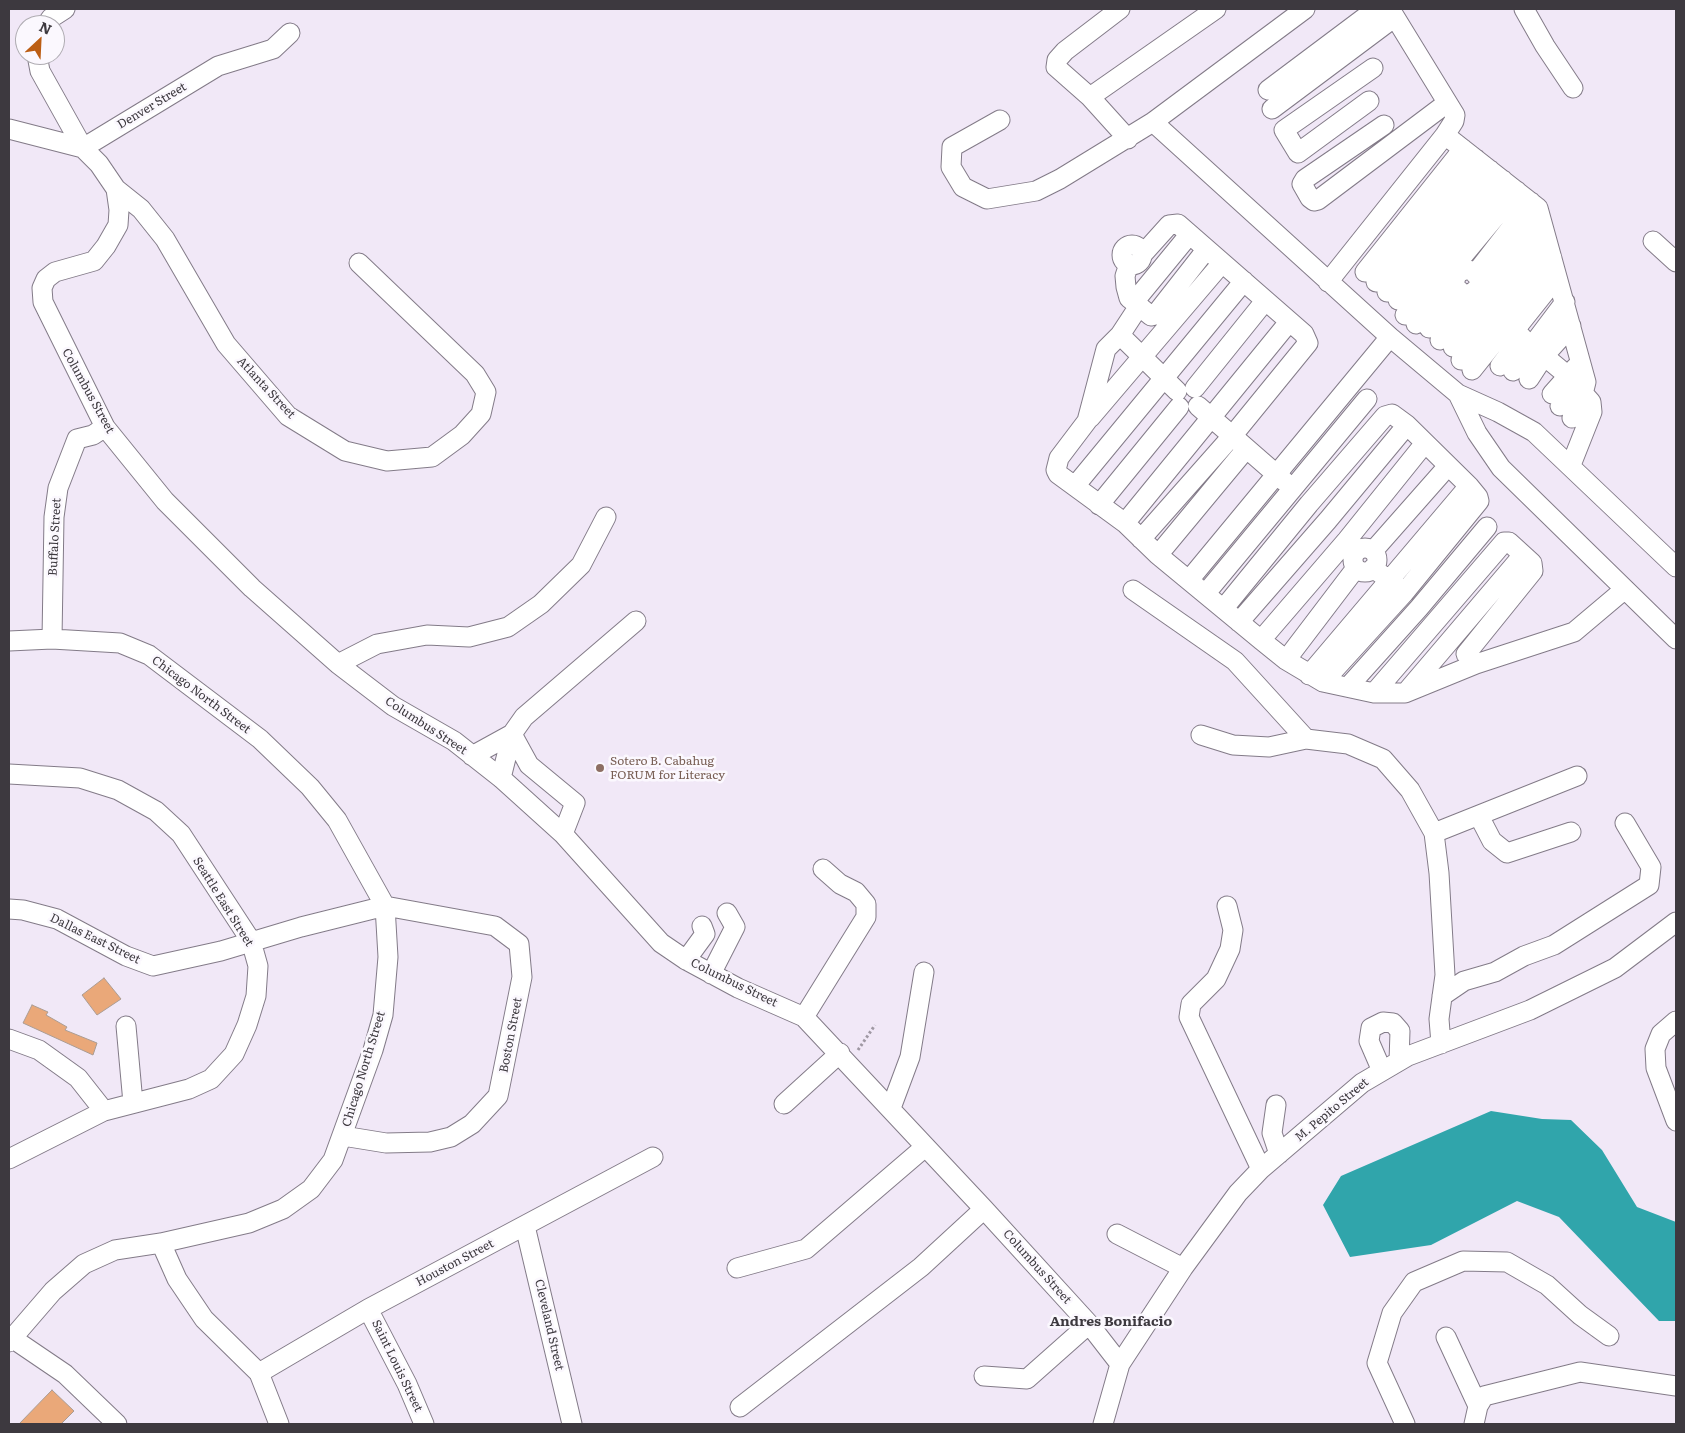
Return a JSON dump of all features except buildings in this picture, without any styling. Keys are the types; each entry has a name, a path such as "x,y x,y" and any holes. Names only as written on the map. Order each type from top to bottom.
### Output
{"street":[{"path":"1120,9 1057,60 1056,67 1090,98 1128,139"},
{"path":"1090,98 1216,9"},
{"path":"1000,120 952,147 951,167 963,187 987,199 1036,191 1128,139 1305,9"},
{"path":"1328,282 1445,135 1455,115 1392,13 1270,99 1376,9"},
{"path":"1524,9 1545,46 1573,88"},
{"name":"Denver Street","path":"83,148 218,66 273,49 290,33"},
{"path":"39,65 40,72 83,148 99,164 116,189"},
{"path":"1369,101 1301,152 1298,153 1294,150 1284,130 1373,68"},
{"path":"1355,81 1397,142"},
{"path":"1384,125 1305,179 1302,184 1310,198 1314,201 1318,200 1447,104"},
{"path":"1153,122 1390,337 1458,394 1498,412 1534,432 1676,566"},
{"path":"9,128 83,148"},
{"path":"1445,135 1538,208 1571,326"},
{"path":"1496,175 1492,305 1538,388"},
{"path":"1496,175 1492,305 1538,388"},
{"path":"1496,175 1492,305 1538,388"},
{"name":"Atlanta Street","path":"116,189 141,209 165,239 226,344 288,416 345,451 387,461 432,457 462,435 481,414 486,392 475,374 359,263"},
{"name":"Columbus Street","path":"116,189 118,225 106,246 94,262 55,272 46,279 35,302 105,427 164,501 252,588 338,664 393,706 454,742 501,778 563,834 661,942 686,960 711,974 801,1016 844,1058 925,1147 984,1208 1089,1324 1120,1364"},
{"path":"1384,212 1492,305 1591,402 1592,412 1571,466"},
{"path":"1492,305 1541,219"},
{"path":"1141,539 1233,435 1308,343 1304,334 1178,224 1169,226 1135,259 1125,276 1129,298 1151,316 1155,315 1206,250"},
{"path":"1087,421 1106,349 1120,335 1136,304 1190,235"},
{"path":"1418,321 1492,305 1546,239"},
{"path":"1653,241 1676,262"},
{"path":"1418,321 1492,305 1552,258"},
{"path":"1222,263 1144,357 1087,421 1059,458 1056,470 1098,505 1125,523 1158,555 1261,640 1286,660 1316,678 1374,693 1406,692 1471,659 1574,632 1625,590"},
{"path":"1418,321 1492,305 1557,277"},
{"path":"1125,523 1244,281"},
{"path":"1098,505 1266,301"},
{"path":"1418,321 1492,305 1565,302"},
{"path":"1492,305 1538,388"},
{"path":"1418,321 1492,305 1571,326"},
{"path":"1418,321 1492,305 1571,326"},
{"path":"1074,486 1289,322"},
{"path":"1120,335 1188,398 1233,435 1275,475 1294,489 1328,520 1361,555 1404,593 1449,640 1471,659"},
{"path":"1189,580 1390,337"},
{"path":"1458,394 1477,433 1501,468 1676,639"},
{"path":"1206,593 1367,399"},
{"path":"1224,608 1309,504 1385,416 1392,414 1407,425 1468,486 1478,497 1479,501 1404,593 1316,678"},
{"path":"1239,622 1328,520 1407,425"},
{"name":"Buffalo Street","path":"52,639 54,517 58,488 77,439 93,435 105,427"},
{"path":"1286,660 1361,555 1425,443"},
{"path":"1158,555 1246,449"},
{"path":"1261,640 1361,555 1448,466"},
{"path":"1316,678 1389,580 1468,486"},
{"path":"338,664 377,644 427,635 469,636 508,627 541,604 581,565 606,516"},
{"path":"1348,687 1419,608 1487,527"},
{"path":"1374,693 1504,542 1508,542 1532,563 1533,571 1471,659"},
{"path":"1406,692 1524,555"},
{"path":"1132,590 1235,662 1306,739"},
{"path":"501,778 512,734 524,717 636,621"},
{"name":"Chicago North Street","path":"9,641 52,639 120,643 149,655 260,740 310,787 337,820 384,906 388,957 383,1015 343,1136 332,1160 311,1189 283,1209 249,1223 161,1243 115,1250 84,1264 53,1291 10,1339"},
{"path":"472,756 512,734"},
{"path":"512,734 529,765 576,803 563,834"},
{"path":"1201,735 1233,745 1269,747 1306,739 1348,744 1382,759 1410,790 1434,833 1443,938 1444,975 1439,1019 1441,1044"},
{"name":"Seattle East Street","path":"9,774 80,778 118,790 156,811 181,834 251,942 258,966 256,996 247,1025 234,1054 211,1079 189,1089 104,1111 9,1159"},
{"path":"1434,833 1577,776"},
{"path":"1480,816 1492,841 1507,853 1571,832"},
{"path":"1442,996 1464,981 1495,972 1524,956 1554,945 1648,886 1651,867 1625,823"},
{"path":"801,1016 866,918 866,904 856,892 840,884 823,869"},
{"name":"Dallas East Street","path":"9,909 23,910 57,918 126,956 153,966 220,951 384,906"},
{"name":"Boston Street","path":"343,1136 386,1143 430,1142 452,1137 472,1124 498,1096 521,986 519,944 495,926 384,906"},
{"path":"1227,906 1233,930 1230,950 1216,979 1191,1004 1188,1017 1261,1169"},
{"path":"711,974 735,927 727,913"},
{"name":"M. Pepito Street","path":"1103,1424 1120,1364 1183,1268 1238,1193 1261,1169 1362,1083 1379,1063 1400,1052 1441,1044 1530,1010 1615,968 1676,923"},
{"path":"686,960 705,934 702,926"},
{"path":"891,1108 910,1057 924,972"},
{"path":"801,1016 817,977"},
{"path":"1676,1021 1661,1034 1655,1049 1656,1068 1676,1121"},
{"path":"1379,1063 1369,1035 1371,1028 1383,1022 1393,1023 1400,1031 1400,1052"},
{"path":"126,1026 131,1060 133,1103"},
{"path":"9,1039 39,1050 78,1078 104,1111"},
{"path":"784,1104 844,1058"},
{"path":"1276,1105 1272,1133 1279,1154"},
{"path":"737,1268 806,1249 925,1147"},
{"name":"Houston Street","path":"259,1373 368,1309 653,1157"},
{"path":"740,1406 921,1267 984,1208"},
{"name":"Cleveland Street","path":"526,1226 572,1424"},
{"path":"1117,1234 1183,1268"},
{"path":"161,1243 177,1279 204,1319 259,1373 279,1424"},
{"path":"1404,1424 1376,1363 1392,1313 1414,1282 1463,1261 1507,1262 1547,1286 1580,1315 1609,1336"},
{"name":"Saint Louis Street","path":"368,1309 407,1384 424,1424"},
{"path":"984,1376 1027,1379 1089,1324"},
{"path":"1446,1337 1476,1415"},
{"path":"10,1339 65,1374 117,1424"},
{"path":"1476,1415 1484,1396 1580,1372 1676,1386"}],"path":[{"path":"844,1058 875,1025"}],"water":[{"path":"1491,1111 1542,1119 1571,1120 1602,1150 1637,1207 1676,1222 1676,1321 1659,1321 1559,1217 1517,1201 1431,1245 1350,1257 1323,1205 1341,1176"}],"place":[{"name":"Sotero B. Cabahug FORUM for Literacy","path":"600,768"}],"district":[{"name":"Andres Bonifacio","path":"1111,1322"}]}
